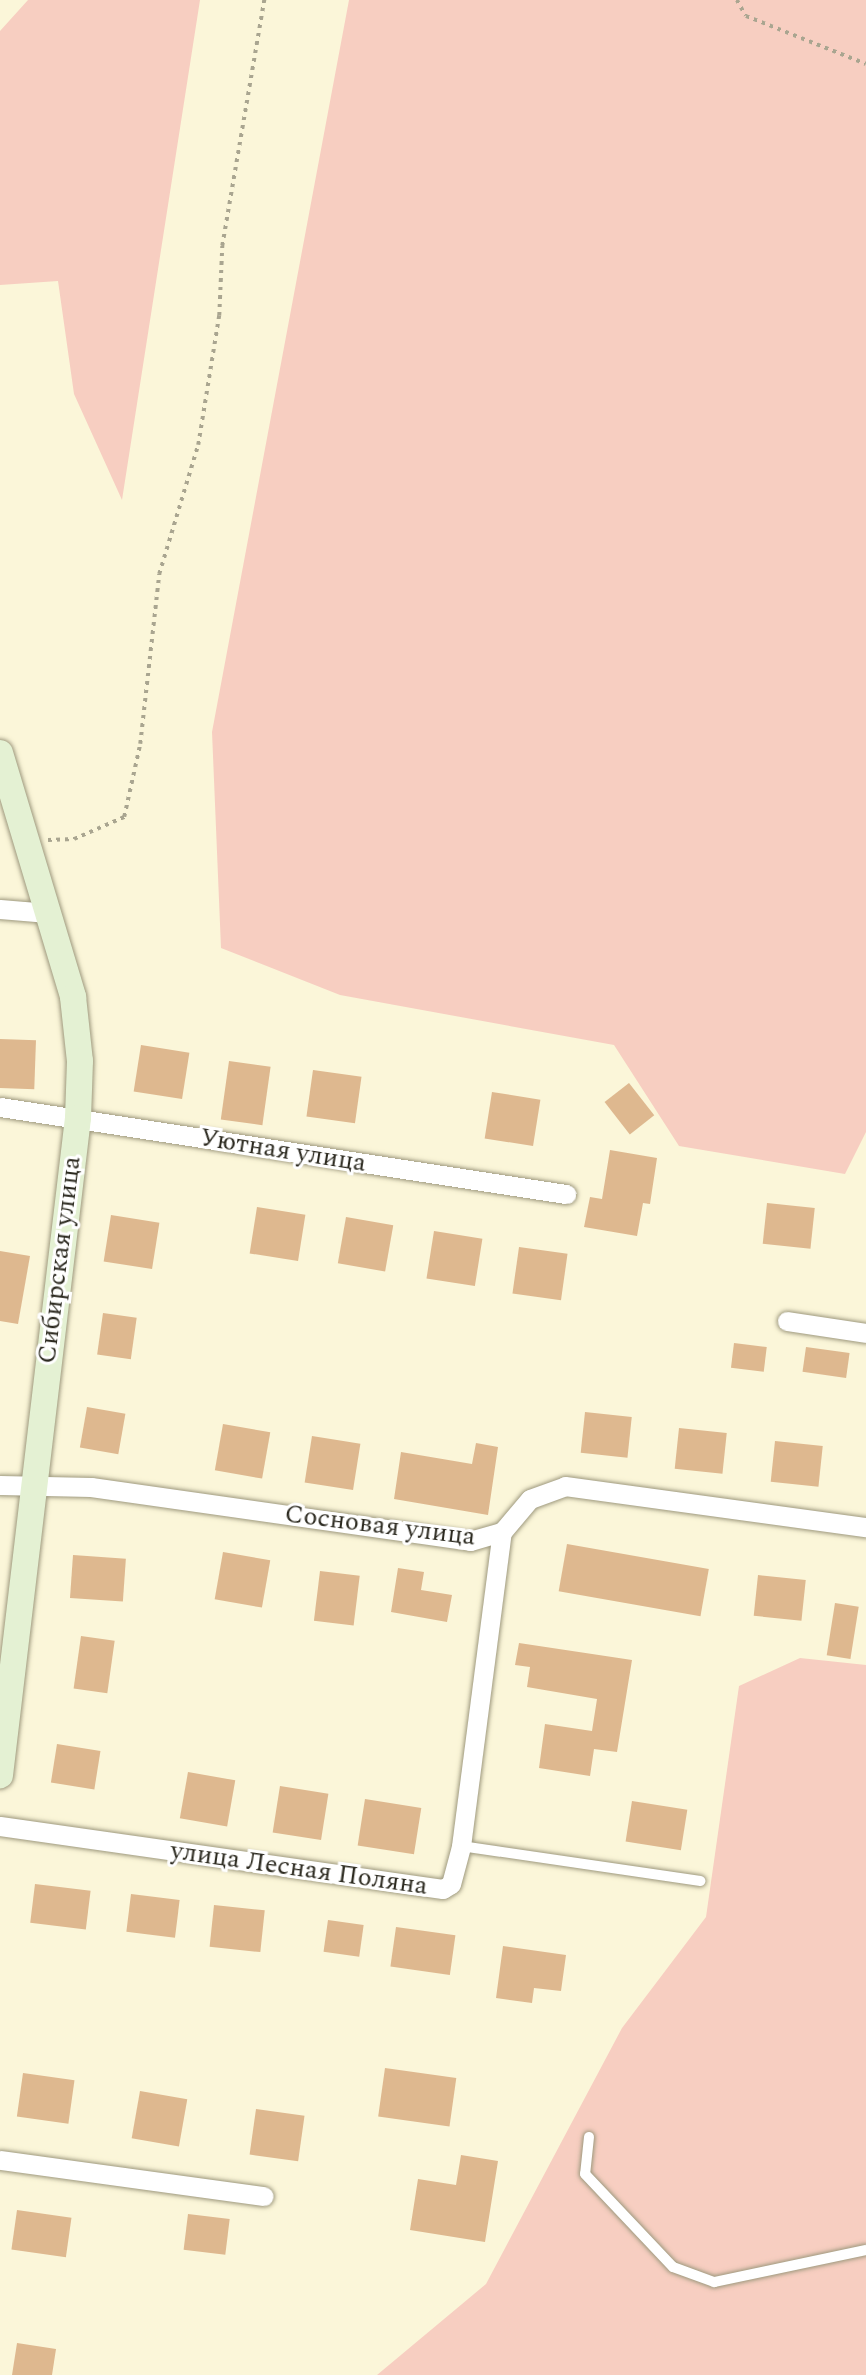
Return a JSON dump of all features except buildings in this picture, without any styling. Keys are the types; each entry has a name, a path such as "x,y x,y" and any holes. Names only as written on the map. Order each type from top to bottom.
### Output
{"street":[{"name":"Сибирская улица","path":"0,753 72,997 80,1062 78,1118 32,1486 0,1775"},
{"path":"0,909 48,913"},
{"name":"Уютная улица","path":"0,1107 566,1194"},
{"path":"787,1321 866,1333"},
{"name":"Сосновая улица","path":"0,1485 91,1487 470,1541 502,1532 530,1499 565,1486 866,1527"},
{"name":"улица Лесная Поляна","path":"0,1826 443,1889 455,1876 461,1846 502,1532"},
{"path":"0,2161 264,2196"}],"lane":[{"path":"461,1846 699,1881"},
{"path":"589,2137 585,2174 673,2267 714,2282 866,2250"}],"path":[{"path":"26,841 74,839 124,817 140,744 159,574 198,445 219,316 222,246 264,0"},
{"path":"737,0 746,16 866,64"}],"shaded area":[{"path":"28,0 200,0 122,500 74,394 58,281 0,285 0,31"},
{"path":"349,0 866,0 866,1132 845,1174 679,1146 614,1045 340,995 221,948 212,732"},
{"path":"800,1658 866,1665 866,2375 377,2375 486,2284 622,2028 706,1917 739,1686"}]}
